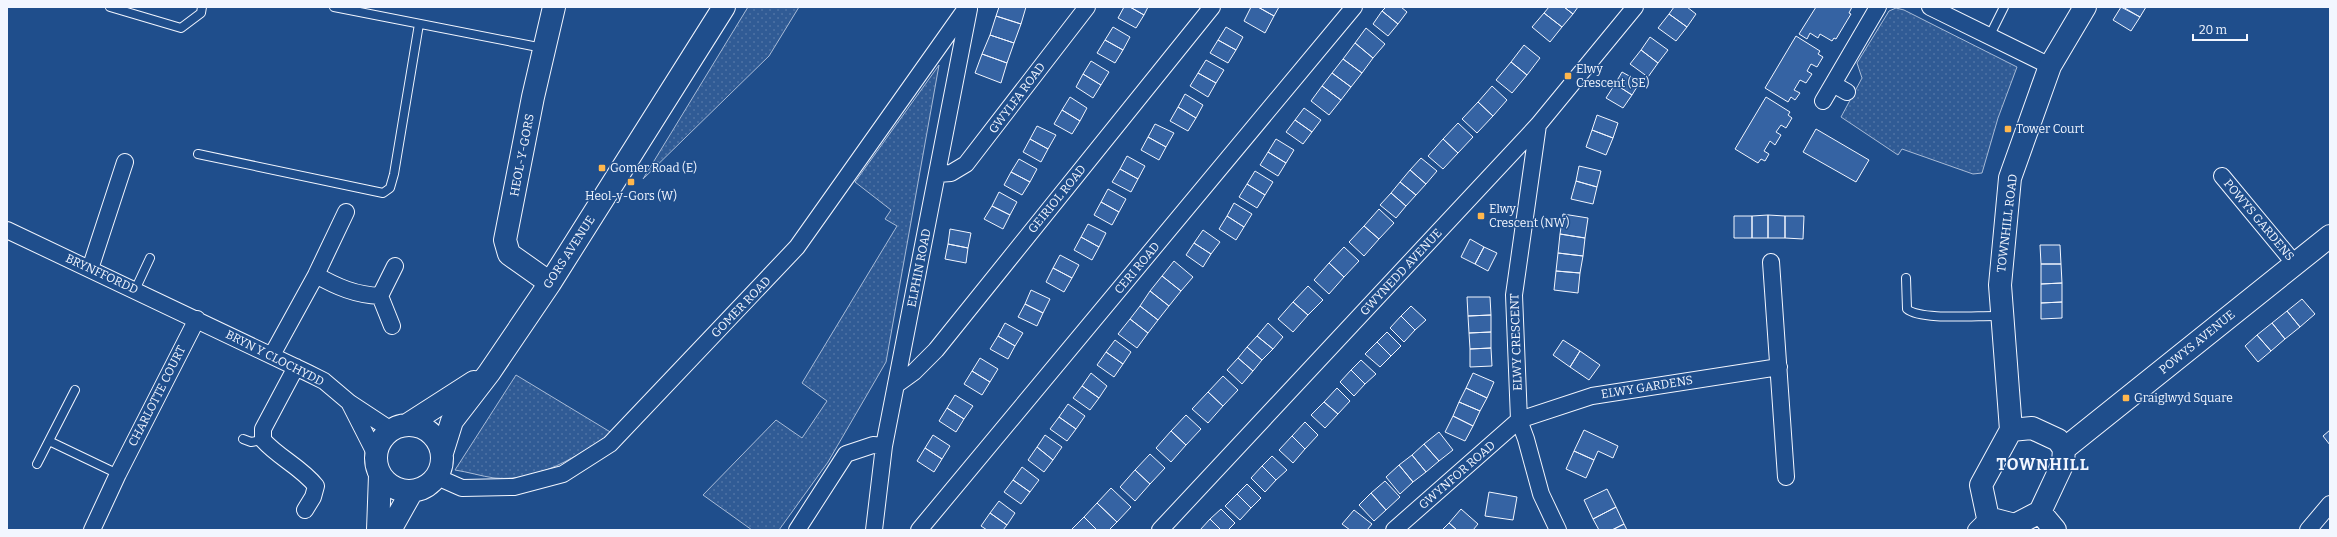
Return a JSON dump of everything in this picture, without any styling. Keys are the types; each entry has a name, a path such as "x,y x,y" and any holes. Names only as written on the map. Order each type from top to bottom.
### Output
{"street":[{"name":"HEOL-Y-GORS","path":"550,283 509,254 505,240 544,48 554,7"},
{"name":"GORS AVENUE","path":"442,453 452,421 489,373 550,283 724,7"},
{"name":"ELPHIN ROAD","path":"874,530 884,446 938,174 968,7"},
{"name":"GOMER ROAD","path":"436,477 462,488 514,487 563,474 610,444 797,247 968,7"},
{"name":"GWYLFA ROAD","path":"938,174 951,173 966,164 1086,7"},
{"name":"GEIRIOL ROAD","path":"896,385 914,372 936,350 1212,7"},
{"name":"CERI ROAD","path":"919,530 1354,7"},
{"name":"GWYNEDD AVENUE","path":"1160,530 1538,125 1635,7"},
{"path":"1823,101 1878,7"},
{"path":"1930,7 2050,66"},
{"name":"TOWNHILL ROAD","path":"2011,430 2000,286 2010,178 2050,66 2085,7"},
{"path":"1833,84 1847,92"},
{"name":"ELWY CRESCENT","path":"1538,125 1514,295 1519,420 1526,439 1541,494 1558,530"},
{"path":"90,269 125,162"},
{"name":"POWYS GARDENS","path":"2222,176 2295,264"},
{"path":"272,355 316,275 345,212"},
{"name":"BRYNFFORDD","path":"7,230 197,319"},
{"name":"POWYS AVENUE","path":"2064,449 2330,236"},
{"path":"1771,262 1786,477"},
{"path":"392,326 380,296 394,266"},
{"path":"316,275 341,289 366,295 380,296"},
{"name":"BRYN Y CLOCHYDD","path":"197,319 324,381 350,403"},
{"name":"CHARLOTTE COURT","path":"96,529 118,474 197,319"},
{"path":"296,367 263,429 263,440 271,449 308,476 316,486 313,497 305,510"},
{"name":"ELWY GARDENS","path":"1519,420 1592,396 1779,367"},
{"name":"GORS AVENUE","path":"399,427 489,373"},
{"path":"350,403 399,427 418,426 431,433 438,442 442,453 441,464 436,477 424,487 412,491 392,487 378,465 350,403"},
{"name":"GWYNFOR ROAD","path":"1394,530 1519,420"},
{"path":"378,530 379,443 399,427"},
{"path":"2032,428 2058,440 2064,449 2063,463 2040,512 2015,525 1982,524 1981,485 2011,430 2032,428"},
{"path":"797,530 846,454 873,445 884,446"},
{"path":"390,530 412,491"},
{"path":"2308,530 2330,504"},
{"path":"2040,512 2055,530"}],"lane":[{"path":"110,7 181,28 200,13 202,7"},
{"path":"334,7 544,48"},
{"path":"1989,37 2004,7"},
{"path":"198,154 383,193 390,188 394,174 418,24"},
{"path":"135,290 150,258"},
{"path":"1906,278 1907,309 1911,313 1926,317 2002,316"},
{"path":"38,464 75,390"},
{"path":"243,439 251,442 263,440"},
{"path":"49,441 118,474"}],"shaded area":[{"path":"748,7 799,7 769,56 643,179"},
{"path":"1896,8 1904,10 2017,67 1998,118 1982,173 1973,174 1902,149 1898,155 1841,117 1862,78 1857,63 1889,11"},
{"path":"939,65 886,362 828,462 779,530 752,530 703,495 776,420 802,438 827,401 802,383 897,226 885,219 891,210 855,182"},
{"path":"516,375 612,433 557,466 526,476 494,478 455,470"}],"building":[{"path":"999,7 1026,7 1021,24 996,16"},
{"path":"1124,7 1130,7 1144,15 1136,28 1118,18"},
{"path":"1130,7 1148,7 1144,15"},
{"path":"1251,7 1258,7 1274,16 1265,33 1244,21"},
{"path":"1258,7 1279,7 1274,16"},
{"path":"1386,7 1401,7 1407,12 1398,24 1382,11"},
{"path":"1549,7 1564,7 1573,14 1562,27 1544,13"},
{"path":"1564,7 1578,7 1573,14"},
{"path":"1674,7 1687,7 1696,14 1687,27 1669,14"},
{"path":"1816,7 1852,7 1849,13 1851,14 1836,39 1834,38 1832,41 1820,34 1818,38 1810,33 1807,39 1799,34"},
{"path":"2121,7 2140,17 2131,31 2113,20"},
{"path":"2123,7 2146,7 2140,17"},
{"path":"1382,11 1398,24 1388,36 1373,24"},
{"path":"1544,13 1562,27 1550,42 1532,27"},
{"path":"1669,14 1687,27 1676,41 1658,28"},
{"path":"996,16 1021,24 1014,43 990,35"},
{"path":"1113,27 1130,37 1123,50 1105,40"},
{"path":"1226,27 1243,37 1236,50 1218,40"},
{"path":"1366,28 1385,44 1373,58 1355,43"},
{"path":"990,35 1014,43 1007,63 982,54"},
{"path":"1796,36 1820,51 1818,54 1823,57 1817,67 1811,64 1807,71 1812,74 1806,83 1800,80 1794,90 1800,93 1795,100 1791,97 1788,102 1765,88"},
{"path":"1650,37 1668,50 1658,63 1641,50"},
{"path":"1105,40 1123,50 1115,63 1097,53"},
{"path":"1218,40 1236,50 1228,63 1210,53"},
{"path":"1355,43 1373,58 1362,73 1343,59"},
{"path":"1524,45 1540,58 1527,75 1511,62"},
{"path":"1641,50 1658,63 1648,77 1630,64"},
{"path":"982,54 1007,63 1001,83 975,73"},
{"path":"1343,59 1362,73 1351,87 1332,73"},
{"path":"1206,60 1224,70 1216,83 1198,73"},
{"path":"1091,61 1109,72 1101,85 1083,74"},
{"path":"1511,62 1527,75 1512,93 1496,80"},
{"path":"1622,72 1640,82 1632,95 1615,84"},
{"path":"1198,73 1216,83 1208,97 1190,86"},
{"path":"1332,73 1351,87 1341,100 1322,86"},
{"path":"1083,74 1101,85 1093,98 1076,87"},
{"path":"1615,84 1632,95 1623,108 1606,98"},
{"path":"1322,86 1341,100 1329,115 1311,101"},
{"path":"1492,86 1507,100 1493,116 1478,102"},
{"path":"1185,94 1203,105 1196,118 1178,107"},
{"path":"1070,97 1087,108 1080,121 1062,110"},
{"path":"1766,97 1790,112 1788,115 1792,118 1786,128 1781,125 1776,132 1781,135 1775,145 1770,141 1764,151 1769,154 1765,161 1761,159 1758,163 1735,149"},
{"path":"1478,102 1493,116 1477,133 1462,119"},
{"path":"1178,107 1196,118 1188,131 1170,121"},
{"path":"1304,108 1321,120 1312,132 1295,120"},
{"path":"1062,110 1080,121 1072,134 1054,124"},
{"path":"1597,115 1618,123 1613,138 1592,130"},
{"path":"1295,120 1312,132 1303,144 1286,132"},
{"path":"1458,123 1473,137 1458,153 1443,139"},
{"path":"1155,124 1174,133 1166,147 1148,137"},
{"path":"1037,126 1056,135 1048,149 1030,139"},
{"path":"1816,129 1869,160 1856,182 1803,152"},
{"path":"1592,130 1613,138 1606,155 1586,147"},
{"path":"1148,137 1166,147 1159,160 1141,150"},
{"path":"1030,139 1048,149 1041,162 1023,152"},
{"path":"1276,139 1294,150 1286,163 1268,152"},
{"path":"1443,139 1458,153 1443,169 1428,156"},
{"path":"1268,152 1286,163 1278,176 1260,165"},
{"path":"1127,156 1145,166 1138,179 1120,169"},
{"path":"1421,158 1437,171 1426,184 1410,170"},
{"path":"1019,159 1037,169 1030,182 1011,172"},
{"path":"1579,166 1601,171 1597,187 1576,181"},
{"path":"1120,169 1138,179 1131,192 1112,182"},
{"path":"1410,170 1426,184 1416,195 1400,182"},
{"path":"1255,171 1273,182 1265,195 1247,184"},
{"path":"1011,172 1030,182 1022,195 1004,185"},
{"path":"1576,181 1597,187 1593,204 1571,199"},
{"path":"1400,182 1416,195 1406,206 1391,193"},
{"path":"1247,184 1265,195 1257,208 1239,197"},
{"path":"1108,189 1126,199 1119,212 1101,202"},
{"path":"999,192 1017,202 1010,215 992,206"},
{"path":"1391,193 1406,206 1396,218 1380,205"},
{"path":"1101,202 1119,212 1112,225 1094,215"},
{"path":"1234,203 1252,214 1244,227 1227,216"},
{"path":"992,206 1010,215 1003,229 984,219"},
{"path":"1379,209 1394,223 1379,239 1364,226"},
{"path":"1563,214 1588,218 1585,238 1560,234"},
{"path":"1768,215 1785,216 1785,238 1768,238"},
{"path":"1768,215 1768,238 1752,238 1752,216"},
{"path":"1227,216 1244,227 1236,240 1219,229"},
{"path":"1734,216 1752,216 1752,238 1734,238"},
{"path":"1785,216 1804,216 1803,239 1785,238"},
{"path":"1088,224 1106,233 1099,247 1081,237"},
{"path":"1364,226 1379,239 1364,256 1349,242"},
{"path":"950,229 971,233 968,248 948,244"},
{"path":"1203,230 1220,242 1211,254 1194,243"},
{"path":"1560,234 1585,238 1583,256 1558,253"},
{"path":"1081,237 1099,247 1092,260 1074,250"},
{"path":"1470,239 1484,247 1475,264 1461,257"},
{"path":"1194,243 1211,254 1203,267 1186,255"},
{"path":"948,244 968,248 966,263 945,259"},
{"path":"2040,245 2060,245 2061,264 2041,264"},
{"path":"1344,247 1359,261 1344,277 1329,263"},
{"path":"1484,247 1497,253 1488,271 1475,264"},
{"path":"1558,253 1583,256 1580,273 1556,271"},
{"path":"1060,255 1079,265 1072,278 1053,268"},
{"path":"1174,261 1193,277 1181,291 1162,276"},
{"path":"1329,263 1344,277 1329,294 1314,280"},
{"path":"2041,264 2061,264 2062,283 2041,284"},
{"path":"1053,268 1072,278 1064,292 1046,282"},
{"path":"1556,271 1580,273 1578,293 1554,290"},
{"path":"1162,276 1181,291 1169,306 1150,291"},
{"path":"2062,283 2062,302 2041,303 2041,284"},
{"path":"1308,286 1323,300 1308,315 1293,302"},
{"path":"1031,290 1050,299 1043,313 1025,304"},
{"path":"1150,291 1169,306 1158,320 1140,306"},
{"path":"1467,297 1490,297 1491,315 1468,316"},
{"path":"2302,299 2315,314 2300,327 2287,311"},
{"path":"1293,302 1308,315 1293,332 1278,319"},
{"path":"2062,302 2062,318 2041,319 2041,303"},
{"path":"1025,304 1043,313 1037,326 1018,317"},
{"path":"1140,306 1158,320 1148,333 1130,319"},
{"path":"1411,306 1426,320 1415,330 1401,316"},
{"path":"2287,311 2300,327 2285,339 2272,323"},
{"path":"1491,315 1491,332 1469,333 1468,316"},
{"path":"1401,316 1415,330 1404,342 1390,328"},
{"path":"1130,319 1148,333 1137,348 1118,334"},
{"path":"1005,323 1023,333 1015,346 998,336"},
{"path":"1268,323 1283,337 1273,349 1257,336"},
{"path":"2272,323 2285,339 2271,351 2257,335"},
{"path":"1387,332 1401,346 1391,356 1377,342"},
{"path":"1491,332 1491,348 1470,349 1469,333"},
{"path":"2257,335 2271,351 2258,362 2245,346"},
{"path":"998,336 1015,346 1008,359 990,349"},
{"path":"1257,336 1273,349 1262,360 1247,347"},
{"path":"1115,340 1131,352 1123,364 1106,352"},
{"path":"1563,340 1580,351 1570,367 1553,355"},
{"path":"1377,342 1391,356 1380,367 1365,354"},
{"path":"1247,347 1262,360 1253,371 1238,358"},
{"path":"1491,348 1492,366 1470,367 1470,349"},
{"path":"1580,351 1600,365 1589,380 1570,367"},
{"path":"1106,352 1123,364 1114,377 1097,365"},
{"path":"980,358 998,369 990,382 972,371"},
{"path":"1238,358 1253,371 1242,384 1227,370"},
{"path":"1361,360 1376,374 1365,384 1351,370"},
{"path":"1351,370 1365,384 1354,396 1340,382"},
{"path":"972,371 990,382 982,395 964,384"},
{"path":"1091,373 1107,386 1099,398 1082,386"},
{"path":"1473,373 1494,382 1487,398 1466,388"},
{"path":"1223,376 1238,390 1223,406 1208,392"},
{"path":"1082,386 1099,398 1090,410 1073,398"},
{"path":"1337,388 1350,401 1338,414 1324,402"},
{"path":"1466,388 1487,398 1480,411 1459,402"},
{"path":"1208,392 1223,406 1208,423 1192,409"},
{"path":"955,395 973,406 964,419 947,408"},
{"path":"1324,402 1338,414 1325,428 1311,415"},
{"path":"1459,402 1480,411 1473,426 1453,416"},
{"path":"1068,404 1085,416 1076,429 1059,417"},
{"path":"947,408 964,419 956,432 939,421"},
{"path":"1186,415 1201,429 1186,445 1171,431"},
{"path":"1453,416 1473,426 1465,441 1445,432"},
{"path":"1059,417 1076,429 1067,441 1050,429"},
{"path":"1305,422 1318,435 1305,449 1292,436"},
{"path":"1584,430 1618,446 1613,458 1598,451 1594,460 1574,451"},
{"path":"2330,430 2330,445 2323,436"},
{"path":"1171,431 1186,445 1171,462 1156,448"},
{"path":"1439,432 1453,450 1439,461 1424,444"},
{"path":"933,435 950,446 942,459 925,448"},
{"path":"1045,435 1062,447 1053,460 1037,447"},
{"path":"1292,436 1305,449 1293,463 1279,450"},
{"path":"1424,444 1439,461 1426,472 1412,455"},
{"path":"1037,447 1053,460 1044,472 1028,460"},
{"path":"925,448 942,459 934,472 917,461"},
{"path":"1574,451 1594,460 1586,478 1566,469"},
{"path":"1150,454 1165,468 1150,484 1135,470"},
{"path":"1412,455 1426,472 1413,482 1399,465"},
{"path":"1272,456 1287,470 1276,480 1262,466"},
{"path":"1399,465 1413,482 1400,494 1386,477"},
{"path":"1262,466 1276,480 1265,492 1251,478"},
{"path":"1022,467 1039,480 1030,492 1013,480"},
{"path":"1135,470 1150,484 1135,501 1120,487"},
{"path":"1013,480 1030,492 1021,504 1004,492"},
{"path":"1385,481 1400,497 1386,510 1371,493"},
{"path":"1247,484 1261,498 1251,508 1237,494"},
{"path":"1111,488 1131,507 1117,522 1097,503"},
{"path":"1607,489 1616,507 1593,519 1584,500"},
{"path":"1489,492 1517,497 1513,520 1485,516"},
{"path":"1371,493 1386,510 1374,521 1359,505"},
{"path":"1237,494 1251,508 1240,520 1225,506"},
{"path":"999,501 1015,513 1007,525 990,513"},
{"path":"1097,503 1117,522 1109,530 1097,530 1084,517"},
{"path":"1616,507 1624,524 1612,530 1599,530 1593,519"},
{"path":"1221,509 1235,523 1228,530 1221,530 1210,519"},
{"path":"1461,509 1478,524 1473,530 1457,530 1449,523"},
{"path":"1354,510 1372,524 1367,530 1350,530 1342,524"},
{"path":"990,513 1007,525 1003,530 987,530 981,526"},
{"path":"1084,517 1097,530 1071,530"},
{"path":"1210,519 1221,530 1200,530"},
{"path":"1449,523 1457,530 1442,530"},
{"path":"1624,524 1627,530 1612,530"}],"place":[{"name":"Elwy Crescent (SE)","path":"1568,76"},
{"name":"Tower Court","path":"2008,129"},
{"name":"Gomer Road (E)","path":"602,168"},
{"name":"Heol-y-Gors (W)","path":"631,182"},
{"name":"Elwy Crescent (NW)","path":"1481,216"},
{"name":"Graiglwyd Square","path":"2126,398"}],"district":[{"name":"TOWNHILL","path":"2043,464"}]}
